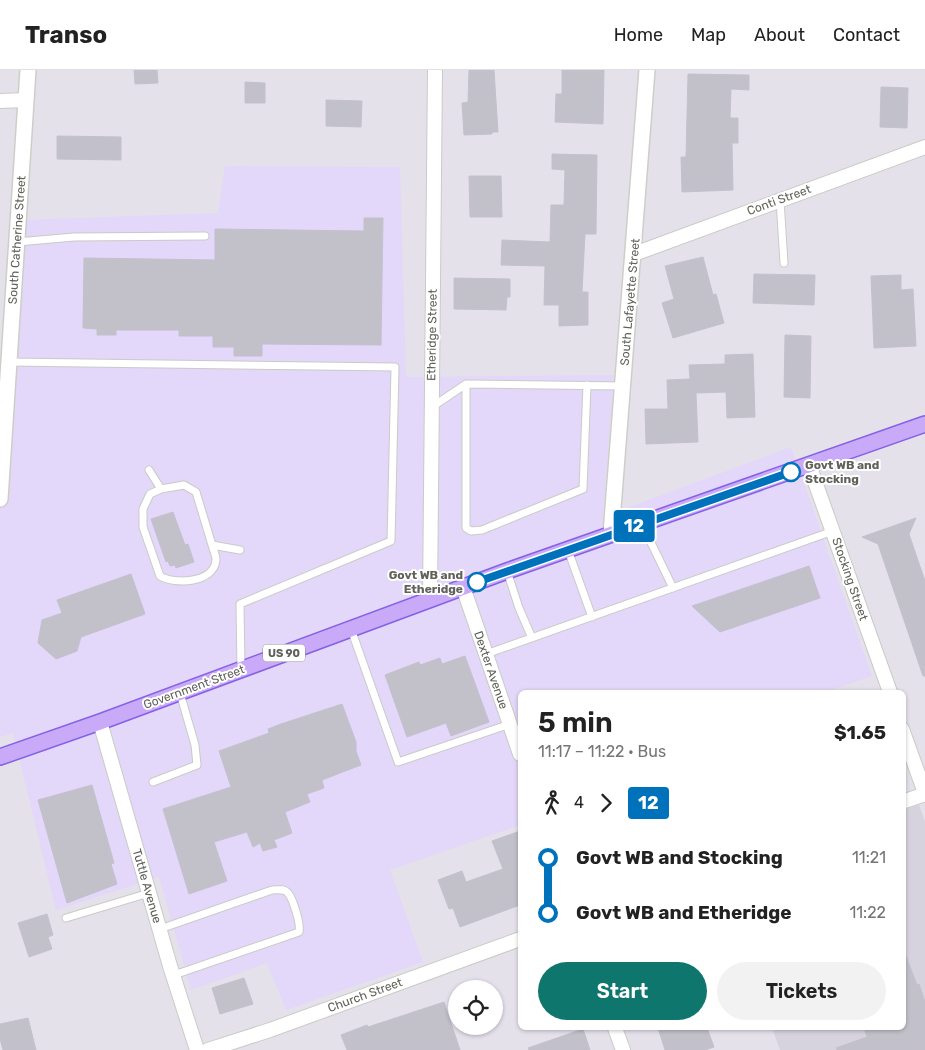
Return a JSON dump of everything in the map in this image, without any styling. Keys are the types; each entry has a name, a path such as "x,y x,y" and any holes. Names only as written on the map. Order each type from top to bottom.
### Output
{"main road":[{"name":"Government Street","path":"1,754 100,722 507,571 925,424"}],"street":[{"name":"South Catherine Street","path":"0,499 28,70"},
{"name":"Etheridge Street","path":"430,599 435,70"},
{"name":"South Lafayette Street","path":"611,534 647,70"},
{"path":"0,101 26,100"},
{"name":"Conti Street","path":"634,254 925,147"},
{"name":"Stocking Street","path":"809,465 889,690"},
{"name":"Dexter Avenue","path":"463,587 518,748"},
{"name":"Tuttle Avenue","path":"100,722 149,893 197,1050"},
{"path":"906,740 925,793 906,800"},
{"name":"Church Street","path":"208,1050 270,1030 518,940"},
{"path":"616,1030 623,1050"}],"lane":[{"path":"780,200 784,263"},
{"path":"16,242 74,237 206,236"},
{"path":"9,362 394,366 391,541 240,604 241,669"},
{"path":"466,384 466,528 471,531 482,530 582,489 587,385"},
{"path":"432,407 466,384 623,386"},
{"path":"149,470 161,489"},
{"path":"184,485 196,492 212,545 216,560 213,570 203,578 182,582 167,580 160,576 143,527 143,509 150,494 161,489 184,485"},
{"path":"642,523 673,588"},
{"path":"486,654 833,531"},
{"path":"212,545 240,550"},
{"path":"568,549 592,616"},
{"path":"507,571 519,608 532,638"},
{"path":"351,628 398,762 510,724"},
{"path":"153,782 198,765 195,745 180,692"},
{"path":"160,930 272,890 282,889 288,892 299,922 299,932 174,975"},
{"path":"66,918 149,893"}],"shaded area":[{"path":"225,166 400,167 406,377 614,375 603,517 791,447 872,676 831,690 518,690 518,826 390,870 423,962 286,1010 267,963 191,990 159,877 56,910 13,733 0,737 0,482 9,481 25,220 218,213"},
{"path":"919,805 925,822 925,1050 780,1050 773,1030 906,1030 906,809"}],"building":[{"path":"134,70 157,70 158,83 135,84"},
{"path":"469,70 494,70 498,132 464,135 462,103 468,102"},
{"path":"562,70 604,70 603,124 555,122 556,94 562,94"},
{"path":"688,74 749,75 749,90 731,89 730,118 738,118 738,143 732,143 733,190 682,192 681,157 686,157"},
{"path":"245,82 265,83 265,103 245,103"},
{"path":"881,87 908,88 907,128 880,127"},
{"path":"326,100 362,101 361,127 326,126"},
{"path":"57,136 121,137 121,160 57,159"},
{"path":"552,154 597,155 596,234 585,234 582,292 588,292 588,325 559,326 559,305 544,305 545,266 501,265 502,240 550,242 551,205 564,205 565,170 552,169"},
{"path":"469,176 501,176 502,217 470,217"},
{"path":"364,218 383,218 381,345 262,344 262,356 234,356 234,347 213,347 213,336 179,336 179,330 116,330 116,335 97,335 97,329 83,328 84,258 215,260 215,229 364,231"},
{"path":"703,257 713,295 716,294 724,323 673,338 662,303 674,299 665,266"},
{"path":"754,274 815,275 814,305 753,303"},
{"path":"901,275 901,290 913,289 916,346 874,348 871,276"},
{"path":"454,278 510,279 510,297 507,297 506,310 454,309"},
{"path":"785,335 811,336 810,398 784,397"},
{"path":"753,354 755,417 727,418 726,392 696,393 698,442 646,444 645,409 668,409 667,380 690,379 689,365 725,364 725,355"},
{"path":"173,512 185,545 188,544 194,562 176,568 175,565 170,566 168,561 166,562 151,519"},
{"path":"916,518 909,534 925,581 925,676 923,676 878,544 862,537"},
{"path":"809,566 820,598 720,632 692,606"},
{"path":"131,574 145,614 81,637 77,651 56,659 38,643 42,620 62,613 57,600"},
{"path":"465,656 489,722 451,736 446,723 407,737 385,675 419,662 420,665 440,658 442,664"},
{"path":"342,704 356,742 356,751 361,765 322,780 324,788 307,794 310,802 285,812 292,833 274,840 277,847 263,851 260,843 253,847 247,832 214,842 227,881 189,894 163,809 231,787 219,751 269,733 268,729 281,724"},
{"path":"92,785 114,863 111,864 117,884 67,903 38,800"},
{"path":"518,832 518,906 460,927 453,908 449,909 438,880 462,871 466,882 503,869 492,841"},
{"path":"47,914 53,935 48,937 52,949 29,957 18,923"},
{"path":"906,956 925,1002 925,1050 837,1050 836,1048 867,1037 865,1030 906,1030"},
{"path":"244,978 253,1004 220,1014 212,988"},
{"path":"444,1002 448,1014 448,1035 455,1035 460,1050 347,1050 341,1035 367,1025 368,1027"},
{"path":"28,1018 36,1050 3,1050 0,1039 0,1024"},
{"path":"583,1030 590,1050 529,1050 528,1048"},
{"path":"659,1030 708,1030 714,1047 705,1050 665,1050"}],"bus line":[{"name":"12","path":"477,582 791,472"}],"place":[{"name":"Govt WB and Stocking","path":"791,472"},
{"name":"Govt WB and Etheridge","path":"477,582"}]}
